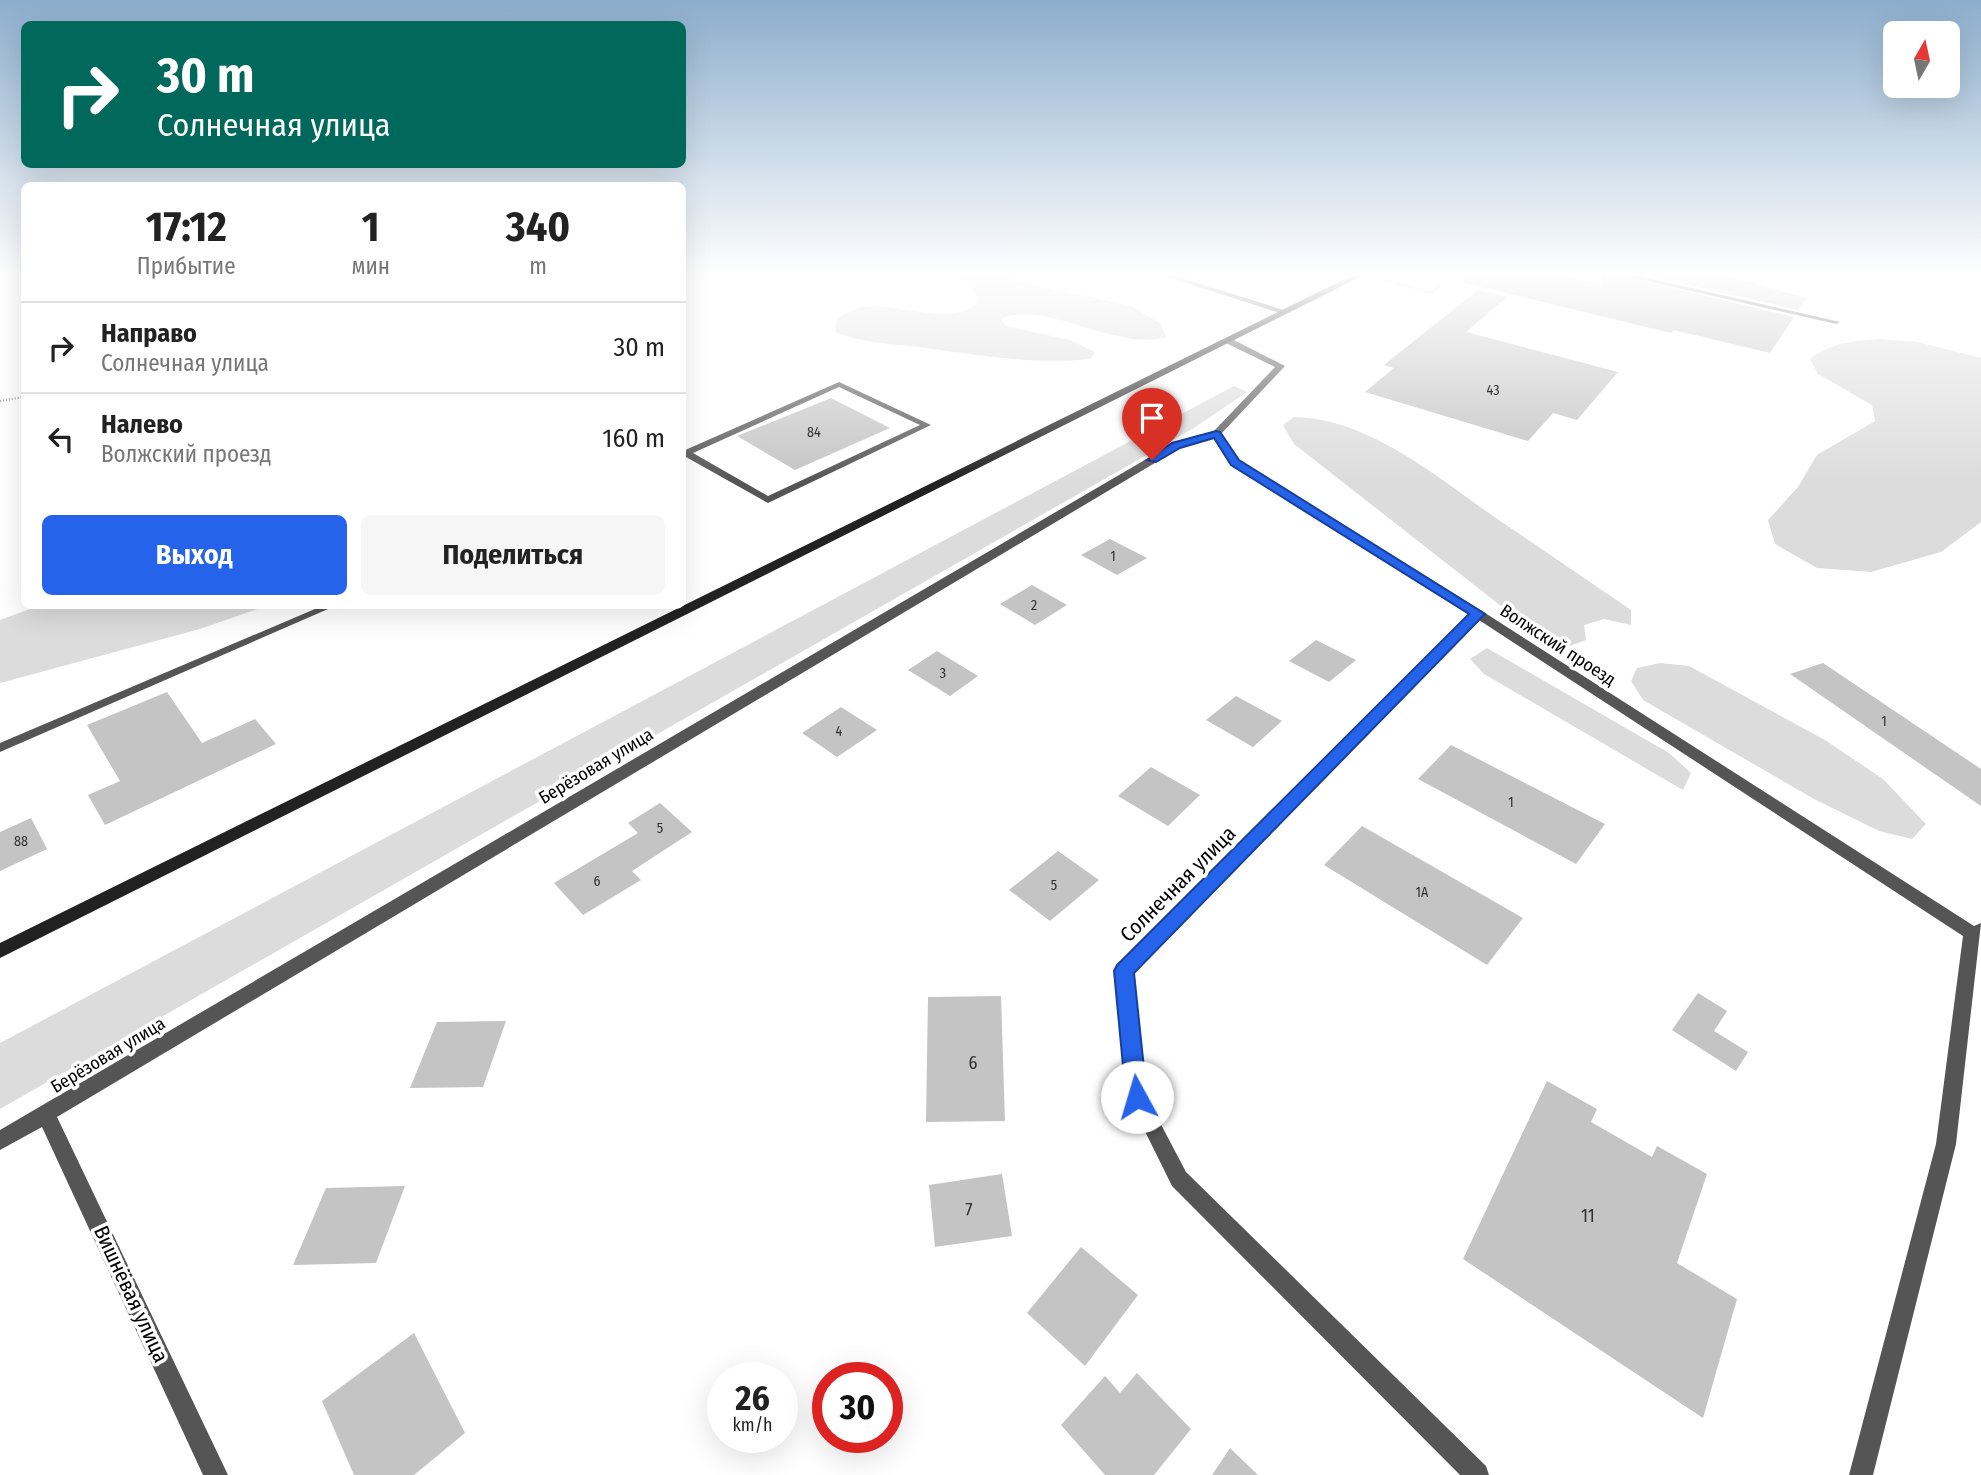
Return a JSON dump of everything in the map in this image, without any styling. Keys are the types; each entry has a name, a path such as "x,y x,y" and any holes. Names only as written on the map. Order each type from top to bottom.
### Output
{"street":[{"path":"0,951 1225,343"},
{"path":"1216,434 1281,366 1233,343"},
{"name":"Волжский проезд","path":"1216,434 1235,463 1478,614 1977,932"},
{"name":"Берёзовая улица","path":"0,1141 1176,446 1216,434"},
{"name":"Солнечная улица","path":"1476,1475 1179,1179 1137,1097 1124,971 1478,614"},
{"path":"1861,1475 1946,1144 1977,932"},
{"name":"Вишнёвая улица","path":"46,1114 216,1475"}],"lane":[{"path":"686,454 839,384 927,425 768,500 686,455"},
{"path":"0,748 323,609"}],"path":[{"path":"0,401 21,398"}],"shaded area":[{"path":"884,343 1076,343 1095,352 1090,359 1047,361"},
{"path":"1920,343 1981,358 1981,522 1941,552 1871,572 1817,568 1775,544 1768,520 1798,487 1817,455 1875,421 1872,405 1818,374 1810,359 1826,349 1842,344"},
{"path":"1234,386 1247,392 1194,428 0,1109 0,1043"},
{"path":"1294,417 1348,427 1400,452 1631,610 1631,625 1604,619 1584,625 1586,640 1567,647 1542,638 1294,444 1283,425"},
{"path":"30,609 257,609 200,629 0,683 0,620"},
{"path":"1487,648 1669,753 1691,773 1683,790 1484,674 1470,659"},
{"path":"1660,663 1689,666 1825,740 1883,779 1926,824 1912,839 1879,831 1814,799 1643,700 1631,681 1637,668"}],"building":[{"path":"1412,343 1507,343 1618,372 1577,420 1553,413 1528,441 1365,392 1394,368 1384,365"},
{"path":"1728,343 1777,343 1770,353"},
{"path":"831,398 890,428 795,470 737,436"},
{"path":"1110,539 1147,558 1117,575 1081,555"},
{"path":"1032,585 1067,605 1035,625 1000,604"},
{"path":"1316,640 1356,660 1329,682 1289,661"},
{"path":"937,651 978,676 950,696 908,670"},
{"path":"1823,663 1981,769 1981,806 1790,674"},
{"path":"167,692 202,743 255,719 276,744 105,825 88,795 120,781 87,725"},
{"path":"1236,696 1282,721 1253,747 1206,720"},
{"path":"841,707 877,730 837,757 802,733"},
{"path":"1451,745 1605,824 1576,864 1418,779"},
{"path":"1151,767 1200,795 1168,826 1118,796"},
{"path":"660,803 692,832 632,871 641,880 583,915 554,883 638,833 628,823"},
{"path":"31,818 47,849 0,871 0,832"},
{"path":"1362,826 1523,918 1487,965 1324,865"},
{"path":"1058,851 1099,880 1050,921 1009,890"},
{"path":"1698,993 1727,1011 1714,1031 1748,1052 1736,1071 1672,1030"},
{"path":"1001,996 1005,1121 926,1122 928,997"},
{"path":"506,1021 483,1087 410,1088 437,1022"},
{"path":"1547,1081 1597,1109 1591,1122 1652,1157 1657,1146 1707,1174 1677,1263 1737,1299 1703,1418 1463,1259"},
{"path":"1002,1174 1012,1236 935,1247 929,1185"},
{"path":"405,1186 376,1263 293,1265 326,1188"},
{"path":"1081,1247 1138,1295 1085,1366 1027,1313"},
{"path":"414,1333 465,1433 414,1475 354,1475 322,1401"},
{"path":"1137,1373 1191,1429 1154,1475 1105,1475 1061,1425 1105,1376 1120,1393"},
{"path":"1230,1448 1258,1475 1212,1475"}],"route":[{"path":"1137,1097 1124,971 1478,614 1235,463 1216,434 1176,446 1152,460"}]}
